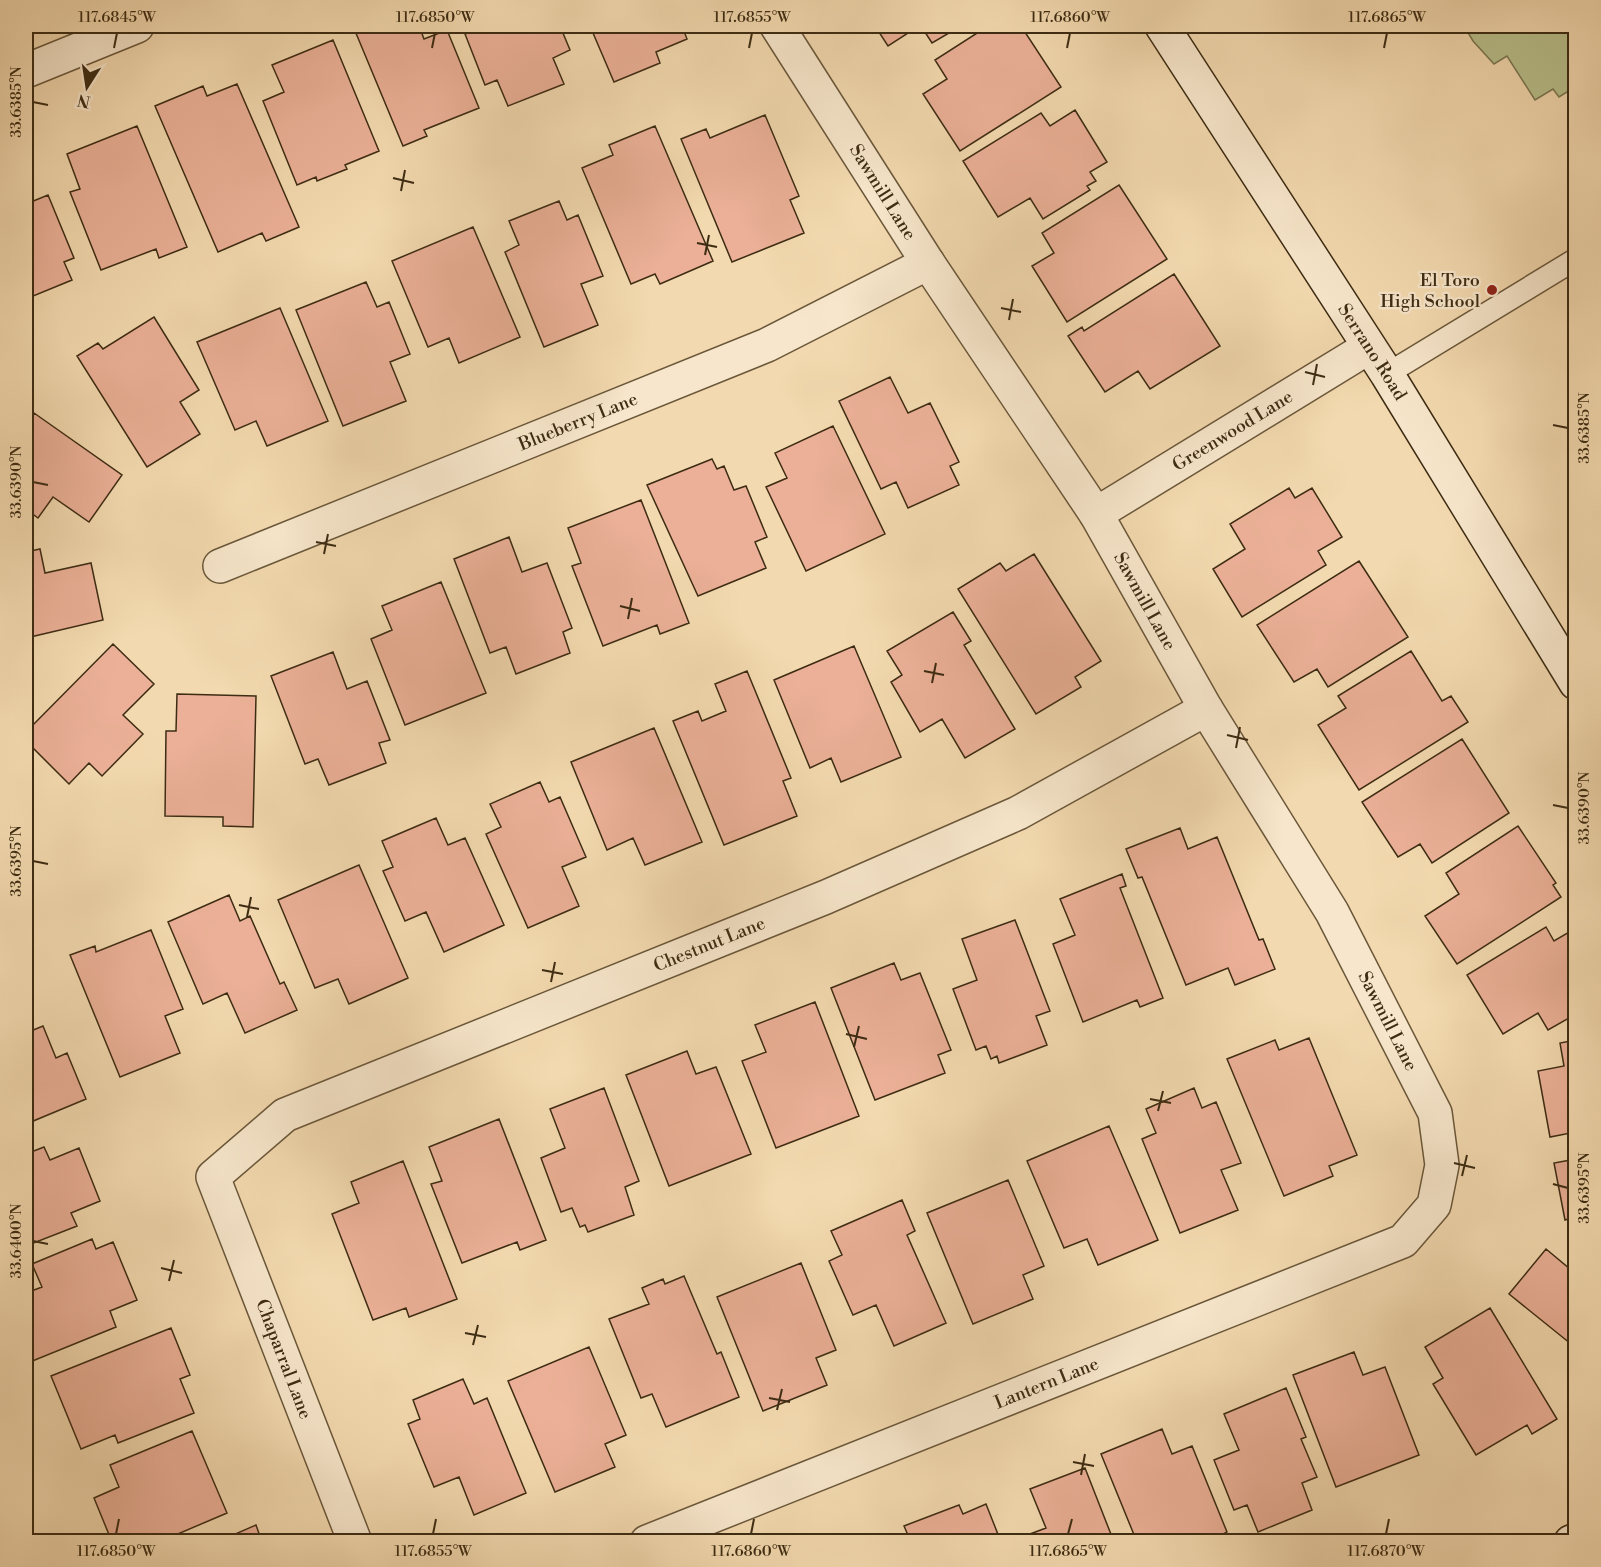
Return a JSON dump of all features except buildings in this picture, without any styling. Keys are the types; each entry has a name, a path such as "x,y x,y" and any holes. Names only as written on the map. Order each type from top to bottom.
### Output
{"street":[{"path":"26,71 137,26"},
{"name":"Sawmill Lane","path":"777,26 928,263 1096,514 1206,709 1332,912 1435,1113 1442,1165 1434,1206"},
{"name":"Serrano Road","path":"1162,26 1387,374 1575,683"},
{"name":"Blueberry Lane","path":"220,566 767,345 928,263"},
{"name":"Greenwood Lane","path":"1096,514 1369,347"},
{"name":"Chestnut Lane","path":"213,1177 285,1114 826,897 1018,813 1206,709"},
{"name":"Chaparral Lane","path":"213,1177 355,1542"},
{"name":"Lantern Lane","path":"647,1542 1402,1241 1434,1206"},
{"path":"1571,1542 1575,1540"}],"lane":[{"path":"1387,374 1575,259"}],"green space":[{"path":"1464,26 1575,26 1575,87 1559,97 1553,89 1535,100 1507,56 1494,64 1473,41"}],"place":[{"name":"El Toro High School","path":"1492,290"}]}
